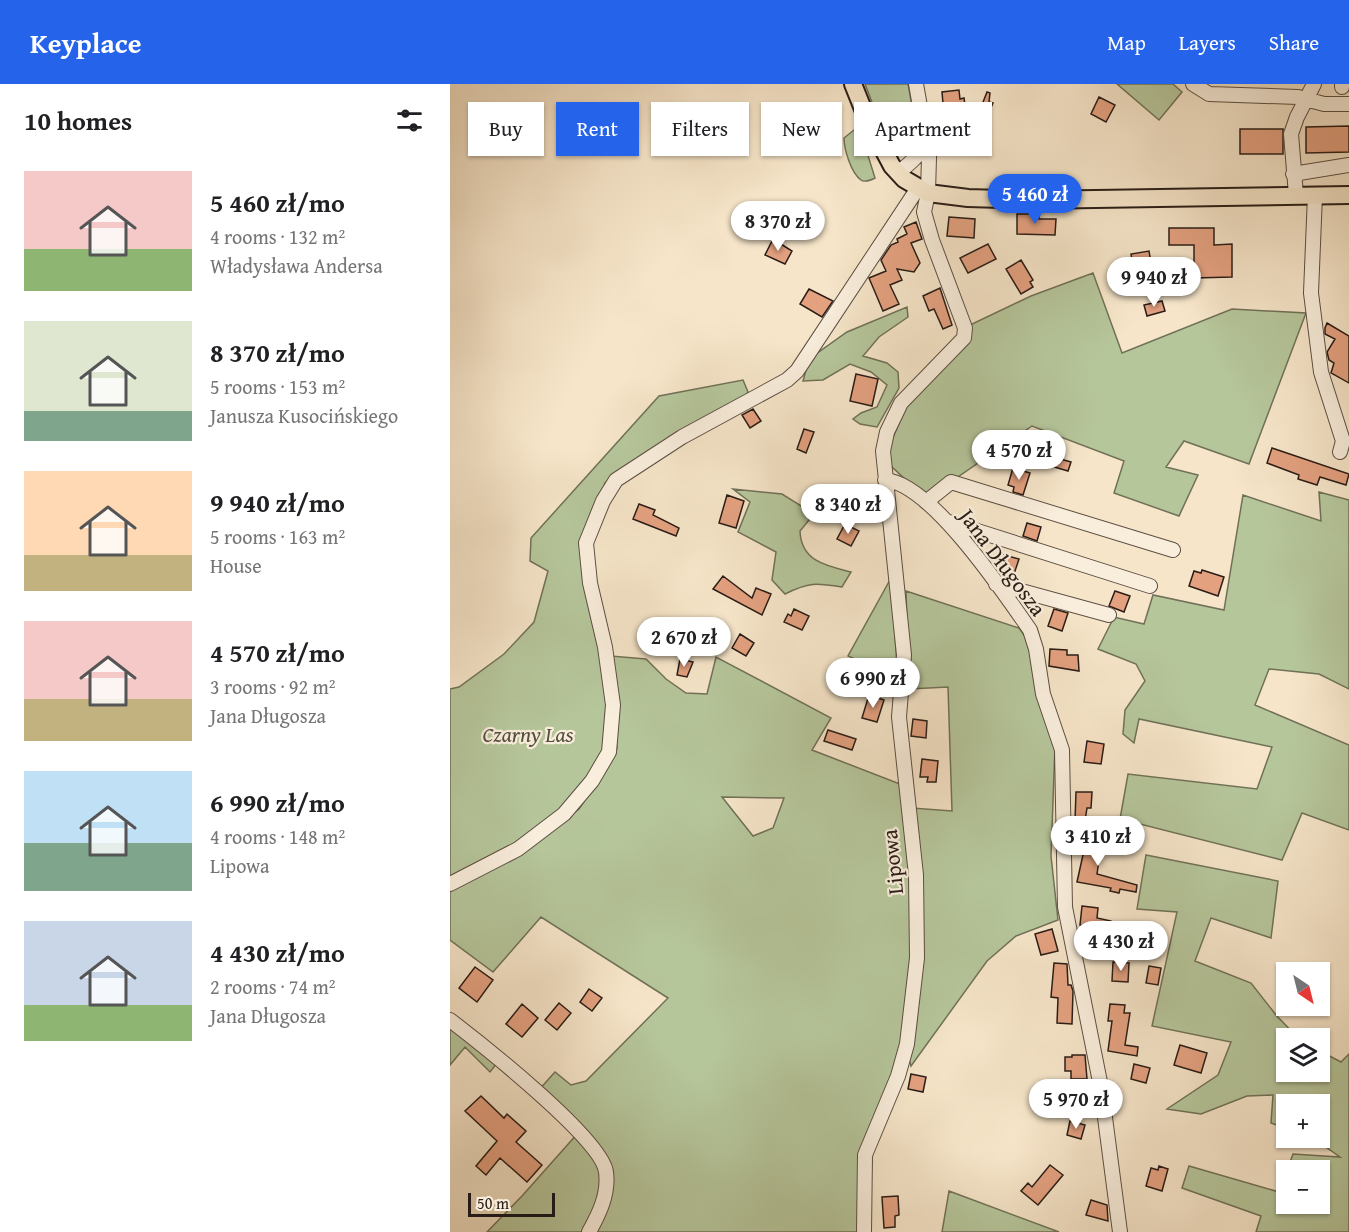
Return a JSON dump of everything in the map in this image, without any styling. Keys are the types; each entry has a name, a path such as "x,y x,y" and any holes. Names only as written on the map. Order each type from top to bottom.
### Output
{"main road":[{"path":"853,84 867,119 892,166 923,191 968,198 1031,200 1349,195"}],"street":[{"path":"916,84 920,102"},
{"path":"1193,84 1209,94 1298,97 1324,104 1349,104"},
{"path":"1296,195 1291,134 1314,84"},
{"path":"898,172 918,156"},
{"path":"885,480 883,451 887,432 901,403 964,338 965,328 924,212 923,191 929,156"},
{"path":"1293,174 1349,165"},
{"path":"450,884 518,849 564,814 592,781 609,752 613,705 605,647 590,583 586,543 603,501 616,480 682,437 787,380 796,371 923,191"},
{"path":"1315,195 1311,293 1321,372 1343,441 1340,452"},
{"name":"Jana Długosza","path":"885,480 896,481 926,502 947,522 1030,630 1036,649 1043,694 1062,750 1065,907 1101,1087 1120,1232"},
{"name":"Lipowa","path":"864,1232 865,1155 898,1076 907,1044 917,958 916,875 899,717 903,655 885,480"},
{"path":"926,502 951,482 1173,550"},
{"path":"947,522 1150,585"},
{"path":"996,584 1109,615"},
{"path":"450,1020 496,1055 550,1104 602,1160 606,1172 607,1190 589,1232"}],"green space":[{"path":"865,84 908,84 911,102 872,102"},
{"path":"1117,84 1173,84 1182,92 1159,120"},
{"path":"854,130 854,156 868,156 875,178 863,181 857,177 851,167 844,138"},
{"path":"1093,273 1122,353 1232,309 1306,313 1249,464 1184,441 1166,467 1198,475 1179,516 1114,493 1124,461 1032,426 933,494 920,493 891,466 887,451 910,399 968,344 970,325 1031,296"},
{"path":"907,307 908,317 879,337 863,356 887,363 898,372 899,388 877,427 860,424 853,419 877,407 887,385 871,372 850,364 823,380 803,381 809,359 847,332"},
{"name":"Czarny Las","path":"743,380 748,392 743,400 635,462 605,483 585,543 612,705 608,752 592,781 518,849 450,884 450,689 459,687 504,654 534,622 548,571 530,561 531,538 659,396"},
{"path":"733,489 782,494 814,514 800,531 801,541 810,556 816,560 851,572 842,587 813,584 785,594 772,580 776,552 738,532 750,502"},
{"path":"1319,492 1349,500 1349,689 1319,674 1269,669 1255,705 1349,745 1349,830 1302,813 1282,860 1120,819 1128,774 1257,789 1272,747 1139,719 1134,743 1123,734 1125,710 1145,681 1136,664 1098,649 1114,617 1144,624 1153,595 1224,610 1243,495 1321,521"},
{"path":"891,578 898,679 848,656"},
{"path":"906,591 1019,628 1029,642 1055,746 1051,856 1058,920 1016,936 987,961 911,1066 909,1059 917,1020 917,1000 867,1156 870,1232 487,1232 578,1133 537,1092 555,1072 571,1085 586,1081 668,998 541,917 493,972 450,940 450,891 515,857 579,809 608,766 617,748 611,656 646,659 666,679 686,693 707,694 716,657 831,718 812,750 900,784 912,907 912,808 952,811 948,687 909,689","holes":["722,797 784,798 773,828 753,836"]},
{"path":"1146,855 1278,881 1271,938 1211,918 1195,961 1251,983 1276,1016 1288,1028 1276,1028 1276,1082 1330,1082 1330,1056 1341,1062 1349,1054 1349,1232 1256,1232 1261,1216 1182,1188 1189,1166 1276,1191 1276,1214 1330,1214 1330,1160 1291,1160 1293,1154 1340,1157 1327,1148 1330,1148 1330,1094 1276,1094 1276,1125 1271,1123 1273,1095 1247,1096 1201,1114 1167,1109 1218,1075 1231,1042 1152,1026 1177,912 1137,909"},
{"path":"450,1027 498,1062 490,1072 465,1047 450,1065"},
{"path":"949,1191 1059,1232 942,1232"}],"building":[{"path":"959,90 960,99 964,98 965,102 943,102 942,92"},
{"path":"987,92 990,93 989,102 983,102"},
{"path":"1099,97 1115,105 1106,122 1091,114"},
{"path":"1349,126 1349,152 1306,153 1306,127"},
{"path":"1240,129 1283,129 1283,154 1240,154"},
{"path":"1017,214 1039,214 1039,219 1056,219 1055,235 1017,234"},
{"path":"949,217 975,219 974,238 947,236"},
{"path":"916,222 922,239 911,243 920,263 914,272 897,269 902,280 890,285 899,304 883,311 869,278 886,271 881,260 891,245 898,242 897,239 907,234 904,227"},
{"path":"1169,228 1214,228 1214,245 1232,244 1232,277 1194,278 1194,245 1169,245"},
{"path":"773,239 792,251 785,264 765,255"},
{"path":"988,244 996,259 968,273 960,258"},
{"path":"1149,251 1153,275 1135,278 1131,254"},
{"path":"1021,260 1033,280 1030,282 1033,287 1021,294 1006,269"},
{"path":"940,288 952,325 943,329 934,309 929,311 923,296"},
{"path":"809,289 833,301 822,317 800,304"},
{"path":"1162,301 1165,311 1147,316 1144,305"},
{"path":"1327,323 1349,336 1349,383 1331,373 1334,363 1329,360 1327,352 1335,339 1325,334"},
{"path":"856,374 878,379 872,406 850,401"},
{"path":"753,409 761,421 750,428 742,415"},
{"path":"804,429 814,432 806,453 797,449"},
{"path":"1040,441 1057,446 1055,452 1058,453 1057,458 1071,462 1068,471 1051,466 1052,460 1036,455"},
{"path":"1272,448 1349,474 1346,485 1320,477 1317,485 1298,479 1299,475 1267,463"},
{"path":"1013,468 1030,473 1023,495 1013,492 1014,487 1008,485"},
{"path":"727,495 744,501 736,528 719,523"},
{"path":"639,504 655,510 653,515 679,528 676,536 633,519"},
{"path":"1027,523 1041,527 1037,541 1023,536"},
{"path":"845,524 859,531 851,546 837,539"},
{"path":"1004,555 1019,559 1013,577 999,571"},
{"path":"1202,570 1224,577 1218,596 1189,586 1194,571 1201,573"},
{"path":"723,576 752,598 756,588 771,594 762,615 713,589"},
{"path":"1115,591 1130,596 1124,612 1109,606"},
{"path":"794,609 809,616 802,630 784,622 788,614 791,616"},
{"path":"1054,609 1068,613 1062,631 1048,626"},
{"path":"740,634 754,643 746,656 732,648"},
{"path":"1050,649 1067,650 1067,655 1078,655 1079,671 1049,666"},
{"path":"680,659 693,662 687,677 677,675"},
{"path":"869,695 884,700 877,722 862,718"},
{"path":"913,719 927,721 926,738 911,736"},
{"path":"828,730 856,739 852,750 824,741"},
{"path":"1087,741 1104,744 1101,764 1084,762"},
{"path":"922,759 938,761 936,782 927,782 928,777 920,777"},
{"path":"1076,792 1092,792 1091,808 1087,808 1085,821 1075,821"},
{"path":"1088,832 1103,834 1097,874 1137,885 1136,892 1120,889 1119,893 1110,891 1111,888 1077,882"},
{"path":"1082,906 1098,908 1097,918 1111,921 1110,935 1094,934 1095,926 1080,925"},
{"path":"1052,929 1058,951 1041,955 1035,934"},
{"path":"1113,962 1129,963 1128,982 1112,981"},
{"path":"1054,963 1067,964 1068,985 1071,985 1073,991 1072,1024 1057,1023 1058,998 1051,997"},
{"path":"1149,966 1161,968 1158,985 1146,983"},
{"path":"475,967 493,980 477,1002 459,988"},
{"path":"589,989 602,998 592,1011 580,1002"},
{"path":"559,1003 571,1013 557,1030 545,1020"},
{"path":"522,1004 538,1018 522,1037 506,1024"},
{"path":"1110,1004 1125,1005 1124,1013 1130,1013 1125,1045 1138,1047 1137,1056 1108,1051 1112,1021 1108,1021"},
{"path":"1180,1045 1207,1053 1201,1073 1174,1065"},
{"path":"1072,1055 1085,1055 1087,1079 1071,1079 1071,1071 1065,1071 1065,1057 1072,1057"},
{"path":"1134,1064 1150,1068 1146,1083 1131,1079"},
{"path":"911,1074 926,1077 923,1092 908,1089"},
{"path":"481,1096 504,1118 507,1114 526,1131 516,1142 542,1165 527,1182 500,1158 486,1175 476,1166 497,1141 465,1111"},
{"path":"1070,1121 1085,1125 1081,1139 1067,1135"},
{"path":"1050,1165 1063,1175 1038,1205 1021,1191 1028,1183 1032,1187"},
{"path":"1159,1166 1168,1169 1162,1191 1146,1186 1151,1168 1158,1170"},
{"path":"898,1196 899,1215 895,1216 895,1227 884,1228 882,1197"},
{"path":"1091,1200 1107,1205 1108,1221 1086,1215"}]}
